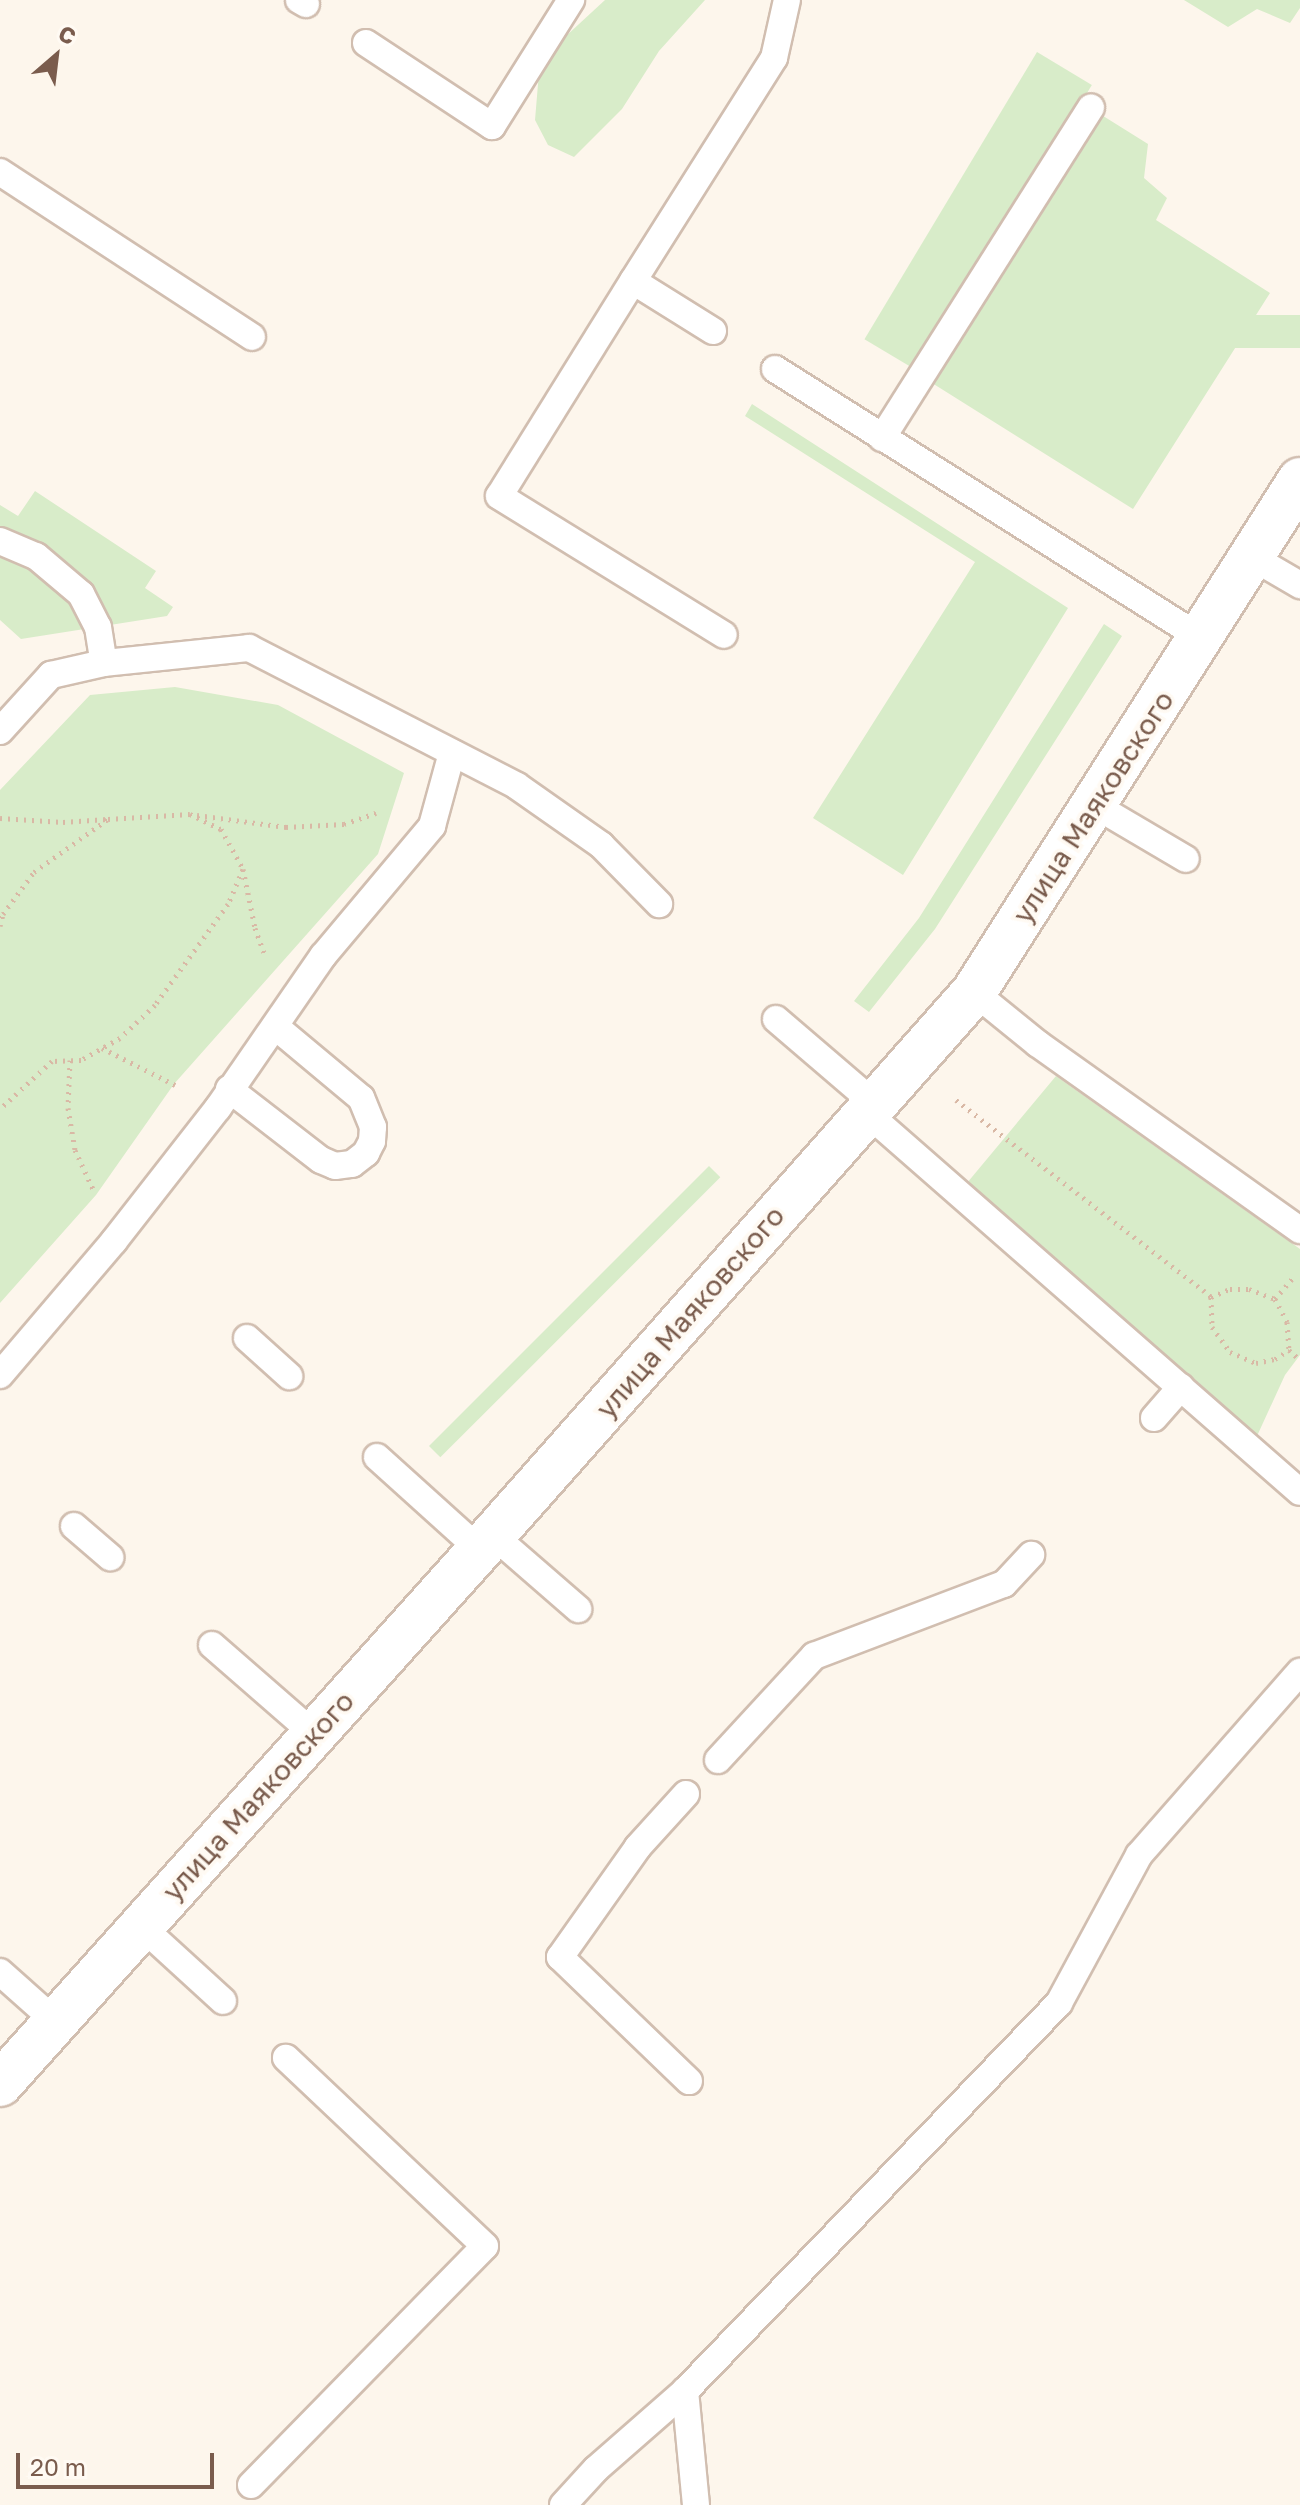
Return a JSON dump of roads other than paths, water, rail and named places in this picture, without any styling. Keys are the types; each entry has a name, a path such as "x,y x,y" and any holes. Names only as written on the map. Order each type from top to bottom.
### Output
{"main road":[{"name":"улица Маяковского","path":"0,2084 487,1542 974,992 1096,806 1300,480"}],"lane":[{"path":"366,43 492,126 571,0"},
{"path":"724,635 499,496 774,58 787,0"},
{"path":"882,438 1091,108"},
{"path":"0,172 252,337"},
{"path":"633,281 713,331"},
{"path":"775,369 1201,638"},
{"path":"0,541 36,556 81,594 98,627 104,663"},
{"path":"1252,557 1300,585"},
{"path":"0,731 51,675 104,663 249,648 517,786 601,845 659,904"},
{"path":"0,1375 114,1241 223,1099 323,956 432,826 452,753"},
{"path":"1096,806 1186,859"},
{"path":"974,992 1038,1044 1300,1230"},
{"path":"776,1019 871,1109 1300,1492"},
{"path":"223,1099 335,1166 352,1164 366,1153 372,1141 373,1127 361,1098 275,1026"},
{"path":"247,1338 289,1376"},
{"path":"1154,1418 1181,1387"},
{"path":"377,1457 578,1609"},
{"path":"74,1526 110,1557"},
{"path":"722,1745 814,1656 1004,1584 1031,1555"},
{"path":"212,1645 314,1734"},
{"path":"563,2505 596,2469 685,2391 1059,2003 1139,1855 1300,1672"},
{"path":"686,1794 638,1847 560,1957 689,2081"},
{"path":"141,1926 223,2001"},
{"path":"0,1972 55,2021"},
{"path":"251,2485 485,2246 286,2058"},
{"path":"685,2391 696,2505"}]}
